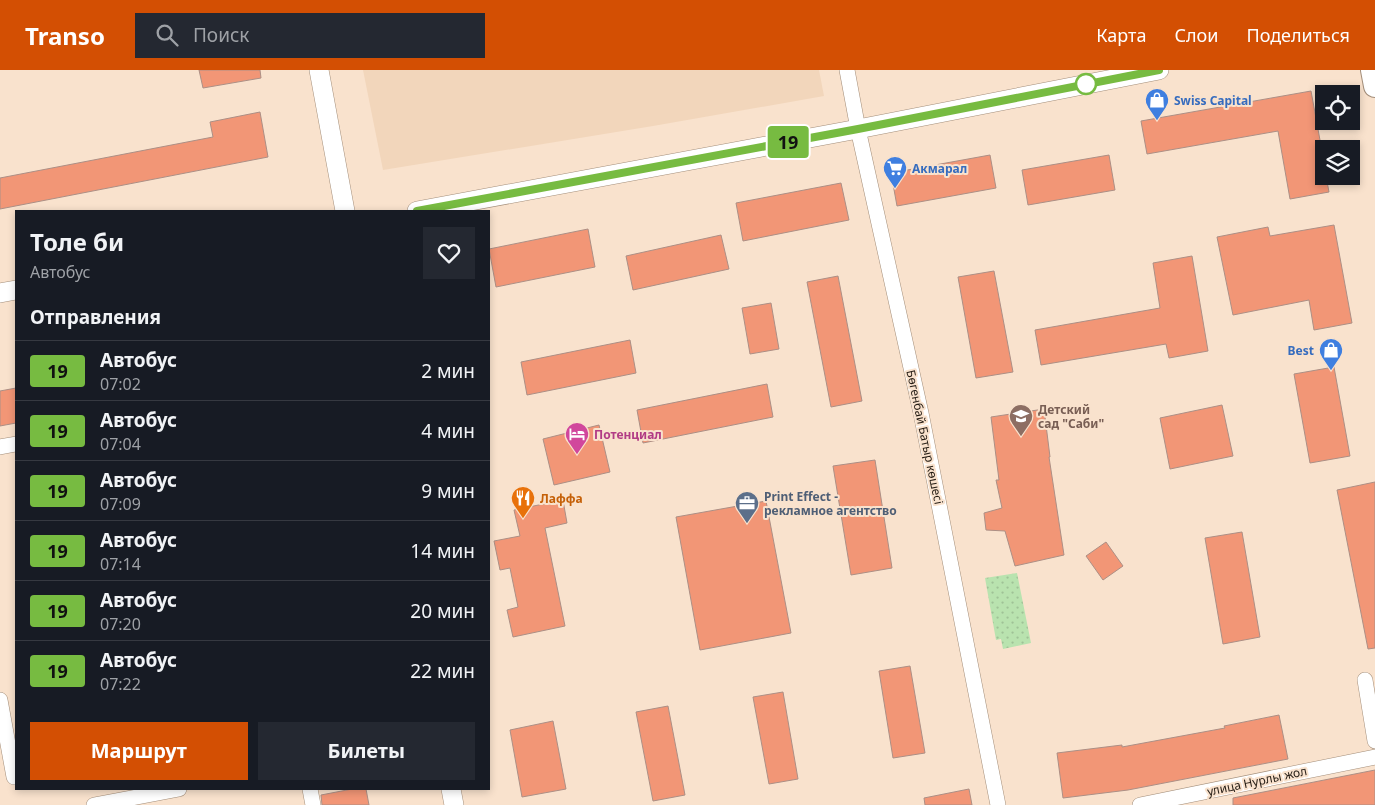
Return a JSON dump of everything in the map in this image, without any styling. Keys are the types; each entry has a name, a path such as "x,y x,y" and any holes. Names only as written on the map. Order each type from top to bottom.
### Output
{"main road":[{"path":"1372,70 1375,86"}],"street":[{"path":"319,70 345,210"},
{"name":"Бөгенбай Батыр көшесі","path":"847,70 858,129 921,413 998,805"},
{"path":"422,210 858,129 1159,70"},
{"path":"0,293 15,290"},
{"path":"0,447 15,444"},
{"path":"1365,680 1375,741"},
{"path":"0,700 14,778"},
{"name":"улица Нурлы жол","path":"1140,805 1375,757"},
{"path":"310,790 313,805"},
{"path":"451,790 454,805"},
{"path":"94,805 169,793"}],"shaded area":[{"path":"363,70 819,70 824,96 383,170"}],"green space":[{"path":"1017,573 1031,643 1003,649 1001,639 996,640 985,578"}],"building":[{"path":"199,70 260,70 261,78 203,88"},
{"path":"1311,91 1315,113 1315,130 1318,130 1320,140 1315,140 1315,185 1328,185 1329,192 1290,199 1278,131 1147,154 1141,121"},
{"path":"260,112 268,157 0,209 0,178 213,137 210,122"},
{"path":"990,155 996,188 897,206 891,173"},
{"path":"1109,155 1115,190 1028,205 1022,170"},
{"path":"841,183 849,220 743,241 736,203"},
{"path":"1334,225 1352,323 1314,330 1309,300 1233,315 1217,237 1268,227 1270,236"},
{"path":"588,229 595,267 496,287 490,249"},
{"path":"721,235 729,269 633,290 626,256"},
{"path":"1192,256 1208,351 1169,358 1166,344 1041,365 1035,330 1160,308 1153,263"},
{"path":"994,271 1013,372 976,378 958,277"},
{"path":"838,276 862,401 831,407 807,282"},
{"path":"771,303 779,349 750,354 742,308"},
{"path":"630,340 636,373 527,395 521,362"},
{"path":"1334,367 1350,456 1310,463 1294,374"},
{"path":"767,384 773,417 643,443 637,410"},
{"path":"15,388 15,423 0,426 0,391"},
{"path":"1222,405 1233,456 1170,469 1160,418"},
{"path":"1044,409 1049,457 1064,555 1015,566 1005,531 986,530 984,513 1002,508 996,480 999,480 991,417"},
{"name":"Потенциал","path":"599,425 610,472 554,485 543,439"},
{"path":"875,460 892,568 851,575 833,466"},
{"path":"1375,482 1375,648 1368,649 1337,490"},
{"path":"563,500 567,523 545,528 565,626 513,637 507,610 518,607 510,568 500,570 494,541 520,536 514,510"},
{"path":"766,501 791,633 700,650 676,517"},
{"path":"1242,532 1260,637 1223,644 1205,538"},
{"path":"1106,542 1123,566 1103,580 1086,556"},
{"path":"910,666 925,753 893,758 879,671"},
{"path":"783,692 798,779 769,784 753,697"},
{"path":"668,706 685,795 653,801 636,712"},
{"path":"1279,715 1288,759 1128,790 1063,798 1057,753 1122,745 1122,747 1225,728 1224,726"},
{"path":"553,721 566,789 522,797 510,730"},
{"path":"1375,770 1375,805 1233,805 1233,798"},
{"path":"969,789 972,805 925,805 924,798"},
{"path":"347,790 366,790 369,805 322,805 321,795"}],"bus line":[{"name":"19","path":"422,210 653,168 1159,70"}],"place":[{"name":"Swiss Capital","path":"1157,121"},
{"name":"Акмарал","path":"895,189"},
{"name":"Best","path":"1331,371"},
{"name":"Детский сад \"Саби\"","path":"1021,437"},
{"name":"Потенциал","path":"577,455"},
{"name":"Лаффа","path":"523,519"},
{"name":"Print Effect - рекламное агентство","path":"747,524"}]}
